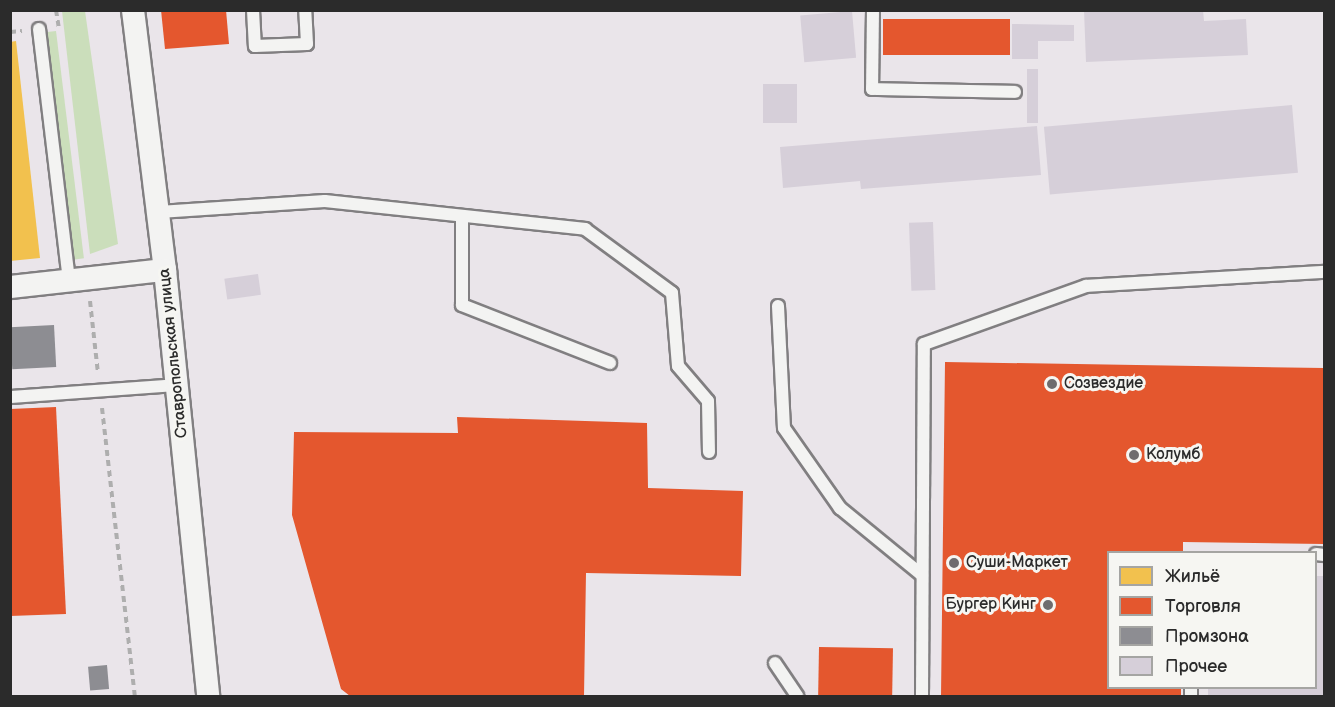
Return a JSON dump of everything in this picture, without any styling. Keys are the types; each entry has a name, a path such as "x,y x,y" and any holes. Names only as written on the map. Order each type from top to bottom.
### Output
{"street":[{"name":"Ставропольская улица","path":"133,10 159,212 208,696"},
{"path":"10,287 165,270"}],"lane":[{"path":"253,10 255,46 307,44 305,10"},
{"path":"873,10 872,89 1015,92"},
{"path":"39,29 78,279"},
{"path":"159,212 325,201 585,229 672,293 678,366 708,401 709,452"},
{"path":"462,216 462,305 610,363"},
{"path":"921,696 924,344 1086,286 1324,272"},
{"path":"778,306 784,428 840,508 922,575"},
{"path":"10,397 177,385"},
{"path":"775,663 797,696"}],"path":[{"path":"56,10 59,27"},
{"path":"78,279 100,390 135,696"}],"green space":[{"path":"62,11 85,11 118,244 90,254"},
{"path":"56,31 84,258 73,260 45,32"}],"building: Жильё":[{"path":"16,41 40,258 10,261 10,42"}],"building: Торговля":[{"path":"161,10 226,10 229,44 165,49"},
{"path":"883,19 1010,19 1010,55 883,55"},
{"name":"Колумб","path":"945,362 1324,368 1324,544 1183,542 1183,551 1107,551 1107,689 1181,689 1181,696 941,696"},
{"path":"56,407 66,614 10,616 10,409"},
{"path":"457,417 647,423 648,488 743,491 741,576 586,573 584,696 350,696 341,689 292,515 294,432 458,433"},
{"path":"819,647 893,648 892,696 818,696"}],"building: Промзона":[{"path":"54,325 56,367 12,369 10,327"},
{"path":"107,665 109,689 90,691 88,667"}],"building: Прочее":[{"path":"1084,10 1203,10 1204,21 1246,19 1248,55 1086,62"},
{"path":"852,11 856,58 804,62 800,16"},
{"path":"1012,24 1074,25 1074,41 1038,41 1038,59 1012,59"},
{"path":"1027,69 1038,69 1038,123 1027,123"},
{"path":"763,84 797,84 797,123 763,123"},
{"path":"1292,105 1298,173 1050,194 1044,127"},
{"path":"1037,126 1041,175 861,189 860,181 783,188 780,147"},
{"path":"933,222 935,290 911,291 909,223"},
{"path":"258,274 261,295 227,300 224,279"},
{"path":"1317,576 1324,576 1324,696 1208,696 1208,689 1317,689"}],"place":[{"name":"Созвездие","path":"1052,384"},
{"name":"Колумб","path":"1134,455"},
{"name":"Суши-Маркет","path":"954,563"},
{"name":"Бургер Кинг","path":"1048,605"}]}
